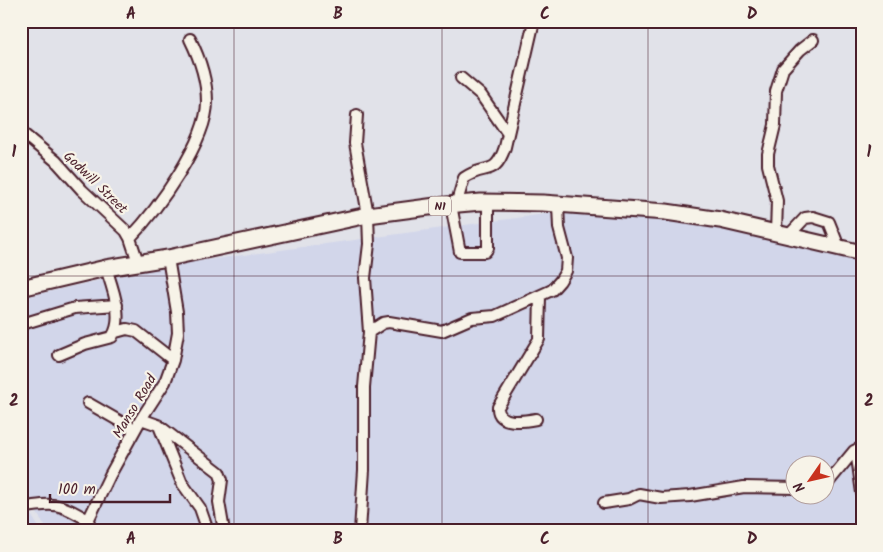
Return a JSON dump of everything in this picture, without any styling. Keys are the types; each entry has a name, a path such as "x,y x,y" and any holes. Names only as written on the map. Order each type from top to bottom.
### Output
{"highway":[{"name":"N1","path":"21,288 106,268 168,258 368,215 488,202 666,212 720,220 862,252"}],"street":[{"path":"488,202 488,248 486,252 460,252 454,205 464,178 494,167 501,160 534,21"},
{"path":"130,238 142,225 181,170 200,132 207,103 204,72 190,39"},
{"path":"813,40 800,50 784,69 776,91 775,125 768,154 768,165 783,234 805,218 813,217 830,222 839,247"},
{"path":"462,78 481,95 508,134"},
{"path":"357,115 355,143 368,215 369,249 365,285 369,332 364,402 364,470 360,531"},
{"name":"Godwill Street","path":"21,132 56,161 82,190 126,231 138,262"},
{"path":"369,332 383,323 389,322 442,331 472,318 495,316 552,290 566,271 567,258 559,228 558,205"},
{"name":"Manso Road","path":"83,531 110,475 141,419 165,382 173,360 178,333 177,312 168,258"},
{"path":"59,355 84,344 112,337 116,332 117,305 106,268"},
{"path":"536,419 512,421 500,415 498,407 539,339 540,296"},
{"path":"22,324 75,308 117,305"},
{"path":"116,332 136,331 173,360"},
{"path":"88,403 135,430"},
{"path":"141,419 158,425 218,472 222,480 219,502 224,531"},
{"path":"158,425 184,487 200,508 208,531"},
{"path":"836,474 859,449"},
{"path":"859,449 862,493"},
{"path":"604,503 629,499 639,494 661,498 690,496 744,487 786,488"},
{"path":"21,508 56,504 88,520"}],"shaded area":[{"path":"582,209 765,234 862,257 862,531 48,531 21,487 21,298 163,266"},
{"path":"21,498 41,531 21,531"}]}
